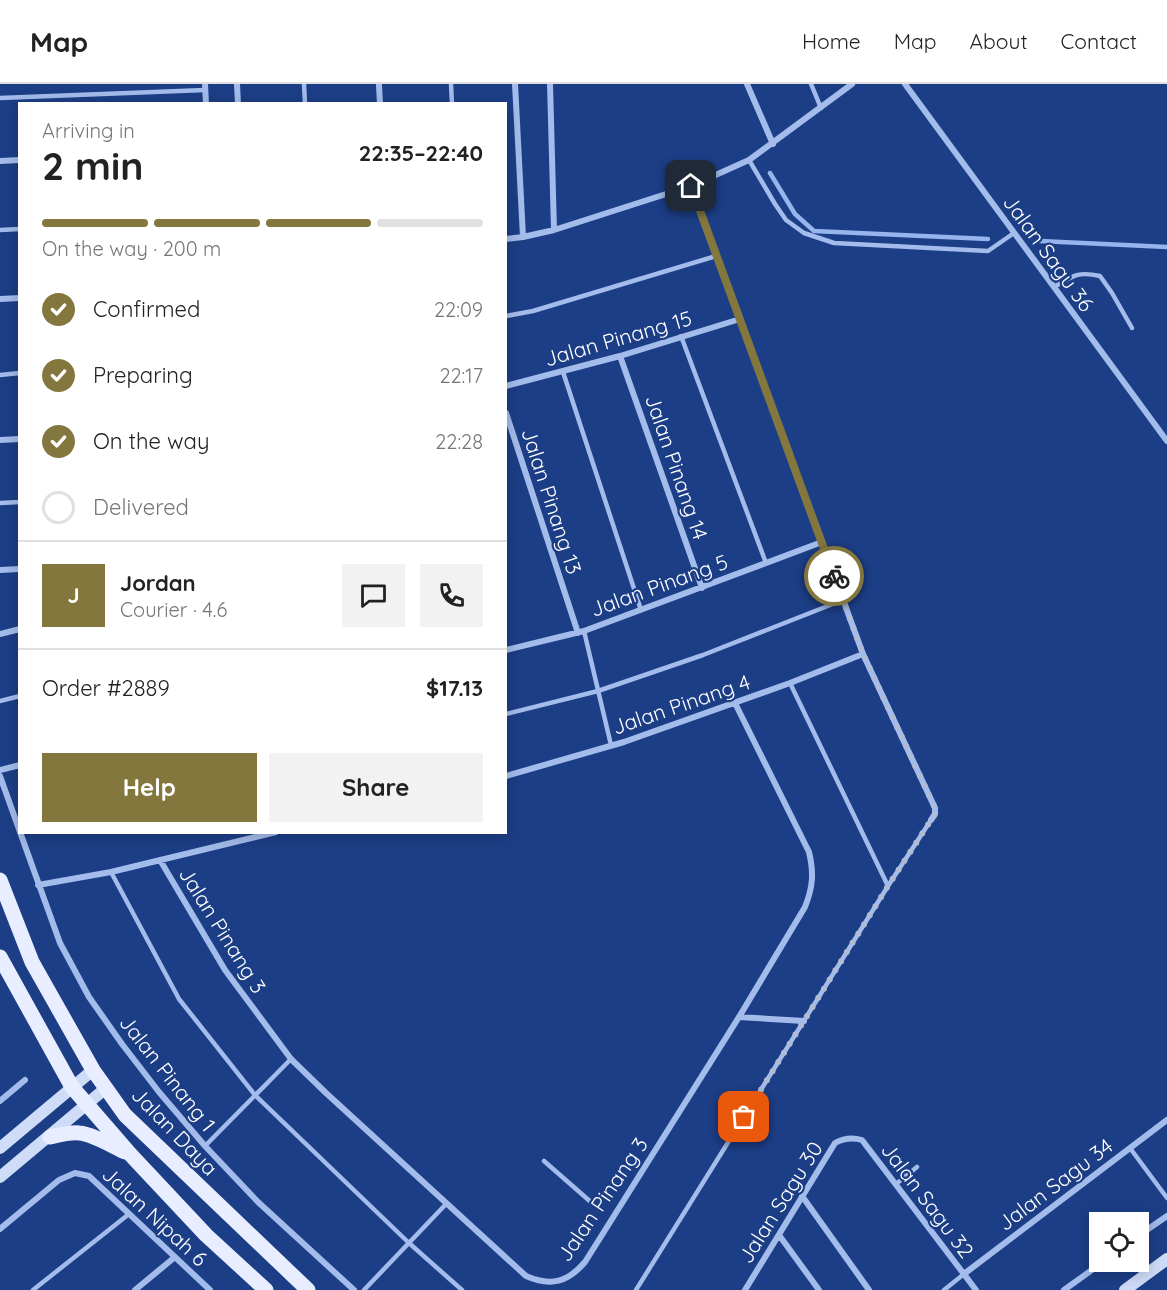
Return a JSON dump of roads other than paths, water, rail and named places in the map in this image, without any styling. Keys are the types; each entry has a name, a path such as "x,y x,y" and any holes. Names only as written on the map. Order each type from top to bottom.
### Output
{"main road":[{"name":"Jalan Daya","path":"0,880 32,962 93,1070 125,1115 308,1290"},
{"path":"0,957 72,1087 130,1155 206,1235 266,1290"},
{"path":"0,1148 93,1070"},
{"path":"0,1177 106,1088"},
{"path":"50,1137 68,1133 89,1135 130,1155"},
{"path":"1125,1290 1167,1259"}],"street":[{"path":"237,84 238,102"},
{"path":"514,84 523,237"},
{"path":"550,84 554,230"},
{"path":"747,84 773,144"},
{"path":"507,239 554,230 691,186 749,160 852,84"},
{"name":"Jalan Sagu 36","path":"905,84 1167,441"},
{"path":"379,85 380,102"},
{"path":"205,87 206,102"},
{"path":"0,161 18,160"},
{"path":"691,186 863,654 935,808 935,814 931,820"},
{"path":"0,299 18,298"},
{"name":"Jalan Pinang 15","path":"507,386 620,356 740,319"},
{"name":"Jalan Pinang 14","path":"620,356 702,588"},
{"name":"Jalan Pinang 13","path":"507,416 581,632"},
{"path":"0,440 18,439"},
{"name":"Jalan Pinang 5","path":"507,650 581,632 822,542"},
{"path":"0,570 18,569"},
{"path":"0,633 18,629"},
{"name":"Jalan Pinang 4","path":"507,776 611,745 735,703 790,684 863,654"},
{"name":"Jalan Pinang 3","path":"160,860 225,970 291,1059 526,1276 546,1282 558,1281 577,1271 585,1262 739,1017 805,907 810,893 812,864 809,852 735,703"},
{"path":"0,770 18,766"},
{"name":"Jalan Pinang 1","path":"0,776 18,826"},
{"name":"Jalan Pinang 1","path":"21,834 60,943 89,997 122,1044 204,1146 258,1202 354,1290"},
{"path":"38,885 111,872 268,834"},
{"path":"739,1017 804,1022"},
{"path":"0,1101 25,1080"},
{"name":"Jalan Sagu 34","path":"964,1274 1167,1120"},
{"name":"Jalan Sagu 32","path":"849,1138 862,1140 976,1290"},
{"name":"Jalan Sagu 30","path":"745,1290 835,1143 849,1138"},
{"name":"Jalan Nipah 6","path":"0,1229 59,1180 75,1173 90,1176 210,1290"},
{"path":"802,1196 869,1290"},
{"path":"1149,1228 1167,1216"},
{"path":"779,1235 819,1290"},
{"path":"135,1290 175,1257"},
{"path":"1064,1290 1089,1272"}],"lane":[{"path":"304,84 305,102"},
{"path":"451,84 452,102"},
{"path":"810,84 821,108"},
{"path":"0,98 205,87"},
{"path":"749,160 786,220 804,233 834,243 988,251 1014,233"},
{"path":"0,230 18,229"},
{"path":"507,316 533,311 716,256"},
{"path":"1054,287 1080,274 1100,276 1132,328"},
{"path":"681,336 766,563"},
{"path":"563,372 642,610"},
{"path":"0,375 18,374"},
{"path":"0,503 18,502"},
{"path":"507,714 598,691 703,655 843,600"},
{"path":"581,632 611,745"},
{"path":"790,684 888,886"},
{"path":"0,700 18,696"},
{"path":"636,1290 931,820"},
{"path":"111,872 179,999 255,1095 409,1243 462,1290"},
{"path":"204,1146 291,1059"},
{"path":"1130,1148 1167,1198"},
{"path":"544,1161 592,1203"},
{"path":"896,1184 917,1167"},
{"path":"364,1290 447,1203"},
{"path":"33,1290 129,1214"},
{"path":"944,1290 964,1274"}],"waterway":[{"path":"770,173 795,214 814,231 988,239"},
{"path":"1040,241 1167,247"}]}
